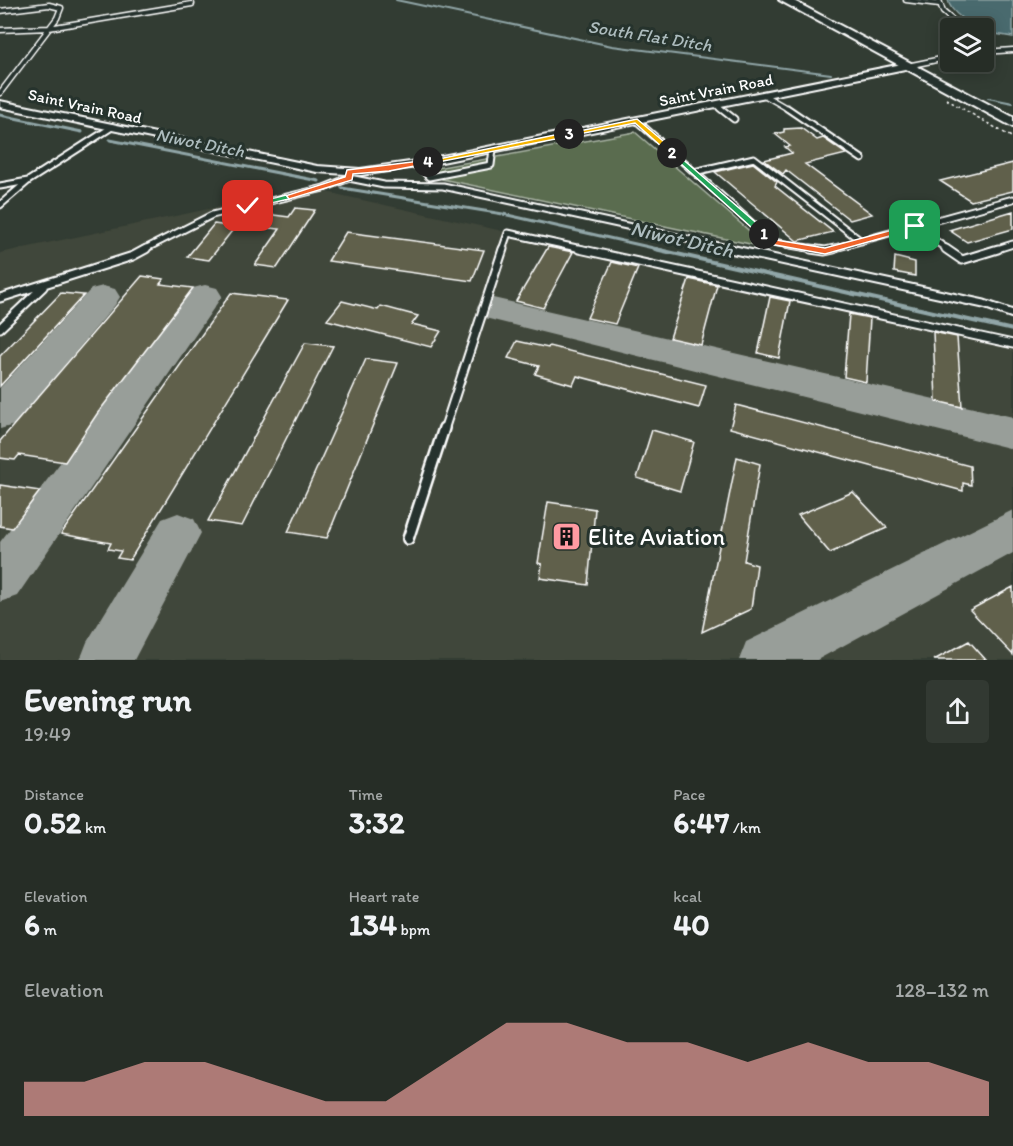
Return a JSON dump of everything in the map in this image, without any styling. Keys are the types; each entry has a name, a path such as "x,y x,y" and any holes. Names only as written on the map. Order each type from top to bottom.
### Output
{"main road":[{"path":"784,0 1013,123"}],"street":[{"name":"Saint Vrain Road","path":"0,104 266,160 349,175 417,164 907,66"}],"lane":[{"path":"906,0 939,2 950,18"},
{"path":"0,30 19,32 49,28 192,4"},
{"path":"0,11 60,6 57,18 0,93"},
{"path":"994,51 1013,50"},
{"path":"907,66 940,59"},
{"path":"764,95 862,159"},
{"path":"716,105 734,119"},
{"path":"637,121 773,242 825,251 1013,199"},
{"path":"0,205 28,181 112,127"},
{"path":"417,164 429,177 491,165 493,149"},
{"path":"694,172 754,158 861,241"},
{"path":"0,298 133,256 186,226 212,215 324,188 349,175 384,184 443,186 984,304 1013,314"},
{"path":"0,186 28,181"},
{"path":"915,226 962,260 1013,244"},
{"path":"408,538 508,233 1013,344"},
{"path":"0,328 45,285"}],"path":[{"path":"943,96 1013,138"}],"shaded area":[{"path":"308,188 1013,344 1013,660 0,660 0,253"}],"green space":[{"path":"635,132 769,248 442,179 431,169"}],"water":[{"path":"948,0 1013,0 1013,37 994,34 994,18 962,18"}],"building":[{"path":"801,128 817,140 823,138 846,154 805,164 872,214 850,220 786,170 783,174 764,160 792,153 785,147 790,146 775,134 784,132 784,129"},
{"path":"753,163 777,182 775,186 833,232 797,241 715,172"},
{"path":"1013,163 1013,191 971,201 940,181"},
{"path":"295,208 315,210 277,268 255,265 280,229 240,225 250,212 289,217"},
{"path":"1013,211 1013,229 967,242 949,230"},
{"path":"214,224 235,227 209,260 187,257"},
{"path":"346,232 484,250 472,281 328,261"},
{"path":"548,247 573,252 543,308 516,301"},
{"path":"895,257 915,262 915,276 894,272"},
{"path":"612,262 638,268 615,324 587,318"},
{"path":"142,276 164,279 160,284 193,288 97,414 65,462 19,455 15,460 0,458 0,441"},
{"path":"689,279 717,285 701,345 670,338"},
{"path":"61,293 84,295 0,386 0,356"},
{"path":"231,293 288,300 130,560 117,558 121,551 108,549 111,543 61,534"},
{"path":"770,297 790,301 779,358 758,353"},
{"path":"342,301 378,310 381,306 418,316 412,324 441,331 431,347 327,320"},
{"path":"849,314 870,318 866,382 844,377"},
{"path":"933,332 957,337 962,407 936,401"},
{"path":"517,341 548,348 549,346 706,385 699,408 577,376 573,385 535,374 539,366 508,358"},
{"path":"305,343 333,346 242,526 208,521"},
{"path":"366,359 398,363 327,538 288,532"},
{"path":"736,405 970,466 971,485 963,483 963,491 730,428"},
{"path":"652,430 694,442 680,491 637,478"},
{"path":"737,457 760,464 744,561 757,565 751,609 702,632"},
{"path":"0,485 40,491 12,528 0,526"},
{"path":"853,492 887,528 830,553 798,515"},
{"name":"Elite Aviation","path":"548,502 595,509 588,585 540,578 542,564 538,563"},
{"path":"1013,587 1013,655 970,610"},
{"path":"969,641 986,660 934,660"}],"waterway":[{"name":"South Flat Ditch","path":"396,0 612,46 831,74"},
{"name":"South Flat Ditch","path":"988,98 1013,103"},
{"name":"Niwot Ditch","path":"0,115 82,132"},
{"name":"Niwot Ditch","path":"110,140 319,181"},
{"name":"Niwot Ditch","path":"342,188 503,214 662,250"},
{"name":"Niwot Ditch","path":"655,249 1013,330"}],"taxiway":[{"path":"0,580 205,296"},
{"path":"0,414 103,297"},
{"path":"493,309 540,318 1013,433"},
{"path":"765,660 1013,530"},
{"path":"106,660 178,533"}],"place":[{"name":"Elite Aviation","path":"567,536"}],"route":[{"path":"248,206 324,188 349,178 349,172 382,170 417,164 637,121 773,242 825,251 915,226"}]}
